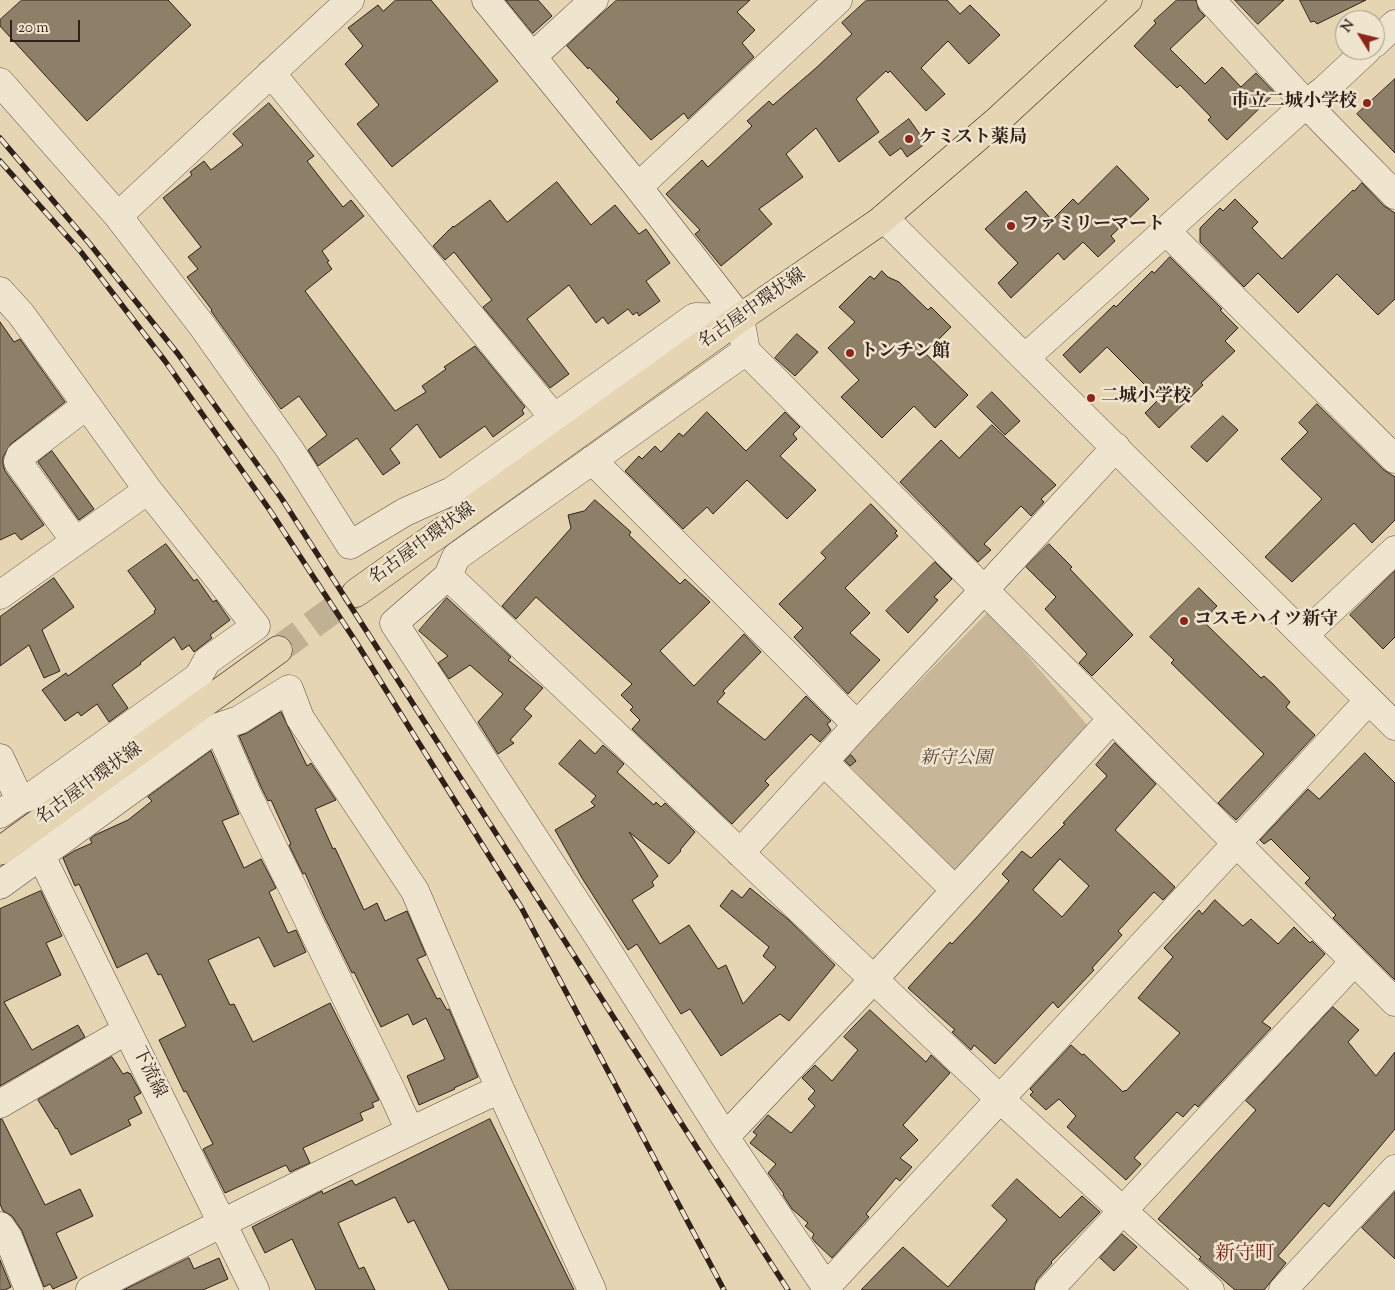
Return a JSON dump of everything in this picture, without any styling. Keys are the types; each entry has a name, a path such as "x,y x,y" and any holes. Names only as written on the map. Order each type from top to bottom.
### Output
{"main road":[{"name":"名古屋中環状線","path":"356,593 740,318 884,218 999,119 1128,0"},
{"name":"名古屋中環状線","path":"0,851 278,650"}],"street":[{"path":"118,216 350,0"},
{"path":"486,0 638,187 740,318 746,351 1395,1002"},
{"path":"532,57 594,0"},
{"path":"638,187 838,0"},
{"path":"1211,0 1306,104 1395,195"},
{"path":"1385,34 1395,24"},
{"path":"1025,358 1356,60"},
{"path":"271,73 555,419"},
{"path":"0,82 118,216 202,327 290,450 350,545 405,512 452,491 695,318 740,318"},
{"path":"884,218 1116,446 1395,726"},
{"path":"1166,230 1395,459"},
{"path":"0,292 21,314 148,490 256,626 207,661 198,677 32,796 10,807 0,758"},
{"path":"746,351 456,557 448,576 394,623 600,939 726,1137 827,1288 1369,700"},
{"path":"75,541 18,462 20,456 87,404"},
{"path":"740,853 1116,446"},
{"path":"592,460 857,725"},
{"path":"0,595 148,490"},
{"path":"1304,635 1395,550"},
{"path":"448,576 1000,1099 1210,1290"},
{"path":"0,885 218,727 239,720 288,689 300,718 416,891 500,1089 592,1290"},
{"path":"726,1137 874,979 1112,719"},
{"path":"218,727 248,796 410,1131"},
{"path":"824,762 955,890"},
{"name":"下流線","path":"41,856 255,1290"},
{"path":"1049,1290 1354,962"},
{"path":"0,1104 127,1030"},
{"path":"90,1290 222,1222 500,1089"},
{"path":"1283,1290 1395,1169"},
{"path":"0,1226 8,1237 29,1290"}],"green space":[{"name":"新守公園","path":"989,611 1088,726 955,876 843,759"}],"building":[{"path":"22,0 168,0 191,25 87,121 0,26 0,20"},
{"path":"396,0 431,0 498,81 392,167 357,124 379,105 345,64 363,46 348,28 378,5 383,11"},
{"path":"506,0 538,0 552,16 533,33"},
{"path":"617,0 750,0 737,12 755,30 742,43 754,57 688,119 684,113 651,140 616,102 619,99 567,46"},
{"path":"867,0 947,0 960,14 970,5 1000,35 969,64 948,41 921,68 945,94 926,111 890,71 888,73 886,71 856,99 879,132 839,162 816,128 786,154 803,177 759,209 772,224 721,266 695,234 700,230 666,194 702,160 708,167 752,126 747,121 769,101 773,105 852,34 842,23"},
{"path":"1177,0 1196,0 1199,10 1205,16 1170,49 1205,84 1222,67 1241,87 1256,73 1275,93 1227,140 1208,120 1211,117 1180,85 1177,88 1134,46 1156,23 1154,21"},
{"path":"1235,0 1284,0 1258,24"},
{"path":"1300,0 1366,0 1346,10 1335,10 1335,15 1317,24 1314,21 1311,22"},
{"path":"1395,79 1395,153 1357,114"},
{"path":"269,103 314,156 307,161 343,207 351,200 364,216 322,251 332,269 305,291 395,411 426,392 422,386 446,369 444,367 475,346 525,407 522,410 524,414 493,437 485,426 440,458 417,424 390,449 400,463 383,475 357,438 318,466 308,450 327,435 299,396 281,409 187,277 198,269 188,257 201,247 163,198 192,175 190,172 204,161 211,170 243,145 233,134"},
{"path":"909,119 926,143 907,157 901,148 890,156 879,142"},
{"path":"1117,166 1149,199 1111,236 1115,241 1098,257 1083,242 1064,260 1058,253 1011,298 998,283 1018,263 985,229 1026,191 1052,220 1073,199 1078,204"},
{"path":"557,182 591,225 615,205 639,234 646,229 670,263 646,281 660,301 639,316 637,312 633,315 628,309 608,324 603,317 596,323 569,285 527,319 569,374 550,388 483,307 492,300 454,252 445,260 433,246 453,226 490,200 507,222"},
{"path":"1362,183 1384,206 1395,213 1395,299 1378,315 1337,274 1298,313 1258,273 1244,287 1200,242 1200,228 1220,208 1223,211 1235,199 1258,222 1252,228 1282,259"},
{"path":"1170,257 1222,309 1220,310 1238,328 1225,341 1235,351 1201,383 1203,385 1159,428 1145,413 1159,399 1107,347 1080,373 1063,355 1114,305 1116,307 1152,271 1154,273"},
{"path":"882,271 888,277 899,282 928,310 931,307 951,327 925,353 968,395 935,428 914,406 882,438 841,397 859,380 828,348 855,322 839,307 870,276 874,279"},
{"path":"0,322 14,342 20,339 65,402 11,444 3,457 5,471 44,525 21,540 15,533 0,540"},
{"path":"797,334 818,352 795,376 775,358"},
{"path":"992,392 1020,421 1005,435 977,407"},
{"path":"1317,404 1384,470 1395,477 1395,520 1372,543 1354,523 1292,582 1265,557 1322,499 1281,459 1308,432 1299,423"},
{"path":"707,412 746,451 785,412 800,427 793,434 797,439 780,456 816,490 787,519 747,480 713,514 707,507 683,529 625,471 639,456 642,459 655,446 661,452 679,433 683,436"},
{"path":"1223,416 1238,430 1207,462 1191,447"},
{"path":"992,425 1056,485 1041,499 1044,502 1031,516 1021,506 984,544 991,550 978,562 900,482 941,440 959,458"},
{"path":"52,451 94,509 79,520 38,462"},
{"path":"595,500 631,532 629,535 680,584 685,579 710,602 660,651 694,686 744,634 761,652 723,691 725,693 717,702 765,740 806,696 831,721 827,724 831,730 820,742 811,734 765,781 769,785 732,824 632,729 640,720 630,710 633,707 621,695 632,684 536,597 516,619 502,606 571,528 568,515 584,511"},
{"path":"871,504 897,531 895,533 898,536 845,588 870,613 850,633 880,660 848,694 794,637 803,628 779,604 826,558 821,553"},
{"path":"166,544 194,581 197,579 213,602 216,600 230,620 210,635 212,638 194,652 189,645 182,650 174,637 112,685 128,708 109,722 97,704 81,716 78,712 65,721 42,690 66,673 68,676 155,613 156,609 128,571"},
{"path":"1049,544 1072,567 1070,569 1133,635 1092,676 1079,663 1087,654 1045,609 1056,597 1026,567"},
{"path":"935,562 952,579 934,597 938,600 908,633 886,611"},
{"path":"1395,571 1395,637 1383,649 1350,615"},
{"path":"54,578 74,607 42,630 60,671 44,678 29,645 0,666 0,617"},
{"path":"1199,588 1217,606 1203,621 1261,678 1264,676 1273,684 1290,702 1286,707 1315,735 1236,820 1218,803 1264,754 1171,663 1174,660 1150,637"},
{"path":"447,598 511,657 508,660 543,688 524,709 532,716 510,740 514,743 498,754 478,722 503,694 470,665 449,679 438,663 448,656 419,631"},
{"path":"281,712 307,766 311,763 336,800 315,809 364,910 377,903 385,921 407,911 426,955 417,959 437,999 440,998 447,1010 449,1009 478,1077 419,1105 407,1076 445,1059 426,1018 413,1025 408,1014 381,1027 354,972 352,973 305,873 303,874 271,800 268,801 262,789 239,736"},
{"path":"580,740 595,754 603,745 624,764 617,772 654,805 656,802 661,807 665,803 695,832 669,864 629,832 658,876 652,882 654,886 632,900 660,944 689,925 718,969 726,965 743,1004 776,967 763,956 769,947 720,906 732,890 742,898 750,888 789,920 835,965 789,1021 780,1014 721,1056 690,1009 681,1014 637,944 628,950 582,878 555,830 595,806 591,802 596,796 559,764"},
{"path":"1115,743 1156,784 1115,830 1175,887 1163,900 1154,892 1118,931 1122,935 1092,968 1094,970 1058,1008 1053,1002 995,1064 974,1045 971,1050 952,1032 955,1030 908,988 950,942 952,944 1009,881 1002,874 1022,851 1031,858 1065,824 1063,823 1107,776 1096,765","holes":["1060,859 1089,886 1062,917 1033,890"]},
{"path":"211,751 239,814 222,821 244,868 261,859 276,888 269,892 288,933 296,930 306,952 274,967 259,937 208,960 230,1005 234,1004 253,1042 330,1003 379,1100 372,1103 374,1107 360,1113 363,1120 303,1148 310,1163 290,1172 286,1165 225,1193 203,1149 213,1144 186,1091 184,1092 159,1040 186,1026 161,974 158,975 147,953 117,968 79,884 75,886 63,858 92,843 90,839 95,835 128,820 152,801 148,797"},
{"path":"1365,753 1395,783 1395,980 1333,918 1336,915 1305,883 1310,878 1271,839 1264,844 1260,840 1308,789 1319,799"},
{"path":"851,755 856,761 850,766 845,761"},
{"path":"41,891 62,936 46,943 61,975 4,1002 32,1050 78,1025 85,1037 0,1086 0,909"},
{"path":"1215,900 1243,926 1251,919 1278,944 1294,927 1310,943 1312,941 1325,954 1262,1022 1271,1028 1198,1107 1195,1104 1183,1117 1177,1112 1134,1158 1141,1164 1126,1180 1067,1127 1076,1116 1059,1099 1046,1110 1030,1095 1033,1092 1030,1089 1071,1045 1082,1055 1084,1054 1123,1092 1126,1091 1180,1033 1138,998 1173,957 1164,948 1199,910 1202,914"},
{"path":"1333,1007 1359,1030 1348,1042 1376,1076 1395,1052 1395,1129 1329,1207 1324,1203 1278,1256 1286,1263 1264,1290 1235,1290 1199,1259 1201,1257 1158,1219 1256,1110 1246,1101"},
{"path":"870,1010 926,1062 931,1055 950,1073 903,1125 918,1140 900,1158 912,1167 900,1181 896,1178 866,1214 869,1217 832,1258 815,1242 812,1238 814,1234 805,1226 808,1223 792,1209 784,1194 768,1173 776,1164 750,1143 757,1135 753,1132 768,1115 791,1133 815,1106 808,1099 815,1091 802,1078 815,1065 832,1081 858,1050 844,1037"},
{"path":"112,1057 123,1074 130,1073 141,1093 134,1097 142,1113 128,1120 131,1125 71,1155 57,1128 38,1100"},
{"path":"2,1119 45,1205 80,1189 93,1216 56,1233 77,1278 53,1289 50,1284 44,1287 22,1231 12,1216 3,1211 0,1204 0,1120"},
{"path":"490,1119 574,1290 449,1290 414,1220 408,1223 395,1197 338,1223 359,1269 364,1267 375,1290 316,1290 292,1239 265,1253 252,1227 322,1191 323,1194 352,1180 355,1185"},
{"path":"1017,1179 1060,1218 1082,1196 1100,1212 1051,1262 1037,1280 1034,1290 861,1290 903,1247 948,1287 1007,1220 992,1206"},
{"path":"1395,1192 1395,1259 1362,1228"},
{"path":"1122,1234 1137,1247 1114,1271 1100,1258"},
{"path":"189,1258 194,1269 219,1258 228,1279 203,1290 124,1290"},
{"path":"0,1260 11,1287 5,1290 0,1290"}],"tunnel":[{"path":"278,650 356,593"}],"railway":[{"path":"0,138 89,243 178,354 282,499 788,1290"},
{"path":"0,161 81,252 165,361 269,509 356,642 521,907 724,1290"}],"place":[{"name":"市立二城小学校","path":"1367,103"},
{"name":"ケミスト薬局","path":"909,139"},
{"name":"ファミリーマート","path":"1011,226"},
{"name":"トンチン館","path":"850,353"},
{"name":"二城小学校","path":"1091,398"},
{"name":"コスモハイツ新守","path":"1184,621"}],"district":[{"name":"新守町","path":"1245,1256"}]}
